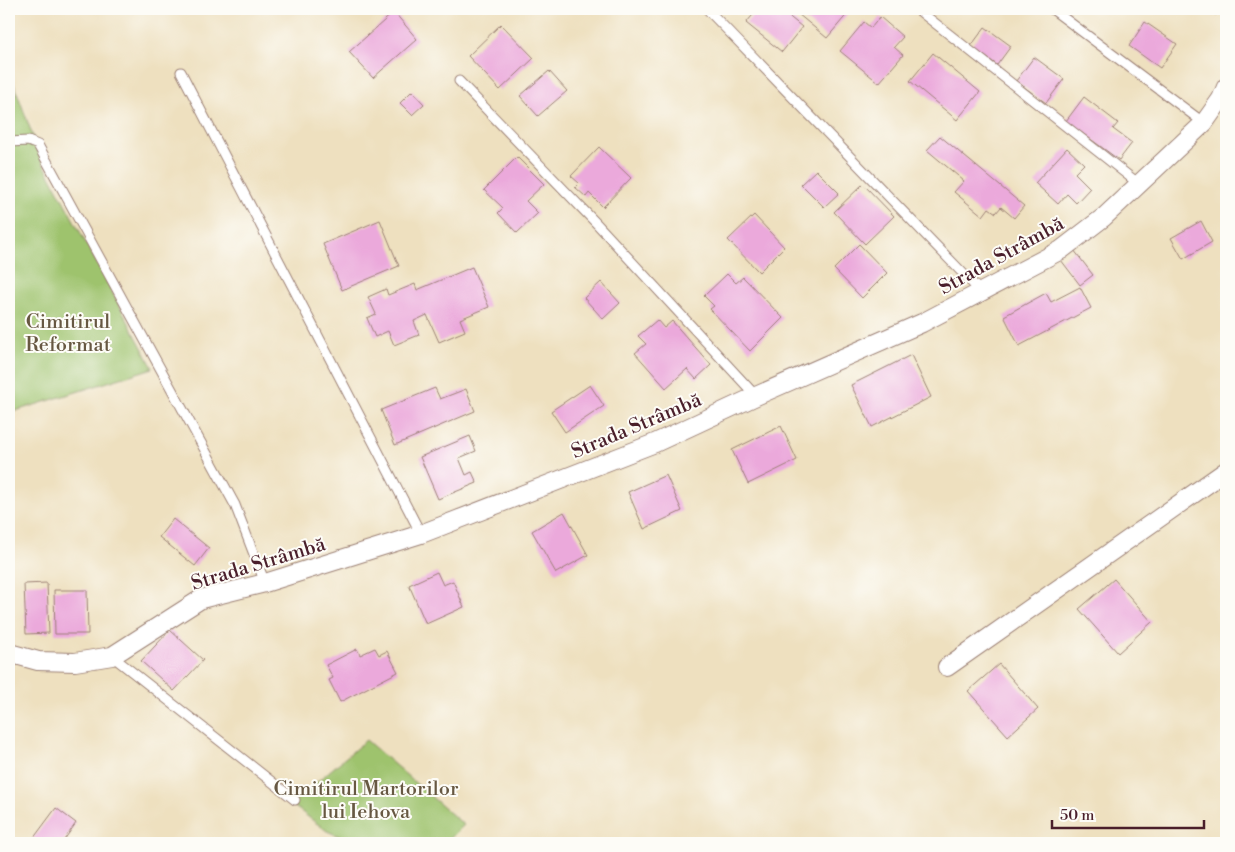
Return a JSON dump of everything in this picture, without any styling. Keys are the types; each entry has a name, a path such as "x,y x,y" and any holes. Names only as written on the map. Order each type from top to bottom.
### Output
{"street":[{"name":"Strada Strâmbă","path":"9,653 38,661 75,662 112,656 201,599 265,583 421,534 655,443 922,323 1061,250 1104,217 1204,123 1224,96"},
{"path":"947,667 1226,471"}],"lane":[{"path":"707,9 981,292"},
{"path":"917,9 1139,184"},
{"path":"1052,9 1204,123"},
{"path":"181,72 421,534"},
{"path":"459,81 597,224 756,396"},
{"path":"9,142 28,141 38,144 235,505 265,583"},
{"path":"112,656 295,800"}],"green space":[{"name":"Cimitirul Reformat","path":"9,70 41,159 153,368 9,413"},
{"name":"Cimitirul Martorilor lui Iehova","path":"366,740 464,825 447,842 355,843 327,831 291,804"}],"building":[{"path":"758,9 780,9 802,27 782,52 746,23"},
{"path":"792,9 846,9 849,12 827,38"},
{"path":"1202,9 1218,9 1216,15"},
{"path":"394,12 417,39 373,78 349,52"},
{"path":"880,17 903,37 894,47 903,55 879,83 840,51 864,22 871,28"},
{"path":"1145,22 1177,44 1160,68 1129,46"},
{"path":"501,24 534,58 500,90 468,56"},
{"path":"985,27 1011,46 997,65 971,46"},
{"path":"933,53 980,92 957,120 910,81"},
{"path":"1034,57 1064,79 1046,103 1016,81"},
{"path":"549,71 567,91 538,116 520,96"},
{"path":"412,91 424,104 412,115 400,103"},
{"path":"1084,97 1118,123 1113,129 1132,143 1119,160 1066,121"},
{"path":"940,136 1024,206 1014,218 1001,207 996,213 989,208 983,216 954,192 964,181 927,150"},
{"path":"599,147 631,178 603,207 589,193 586,197 575,187 579,183 571,176"},
{"path":"1067,148 1084,164 1075,173 1090,188 1076,203 1067,194 1058,204 1035,183"},
{"path":"517,157 544,184 526,201 538,213 517,233 498,213 503,208 484,190"},
{"path":"816,170 839,193 824,207 801,184"},
{"path":"863,184 894,216 865,244 834,212"},
{"path":"754,215 784,247 759,272 728,240"},
{"path":"380,220 399,266 342,290 323,244"},
{"path":"1201,221 1212,242 1183,259 1171,238"},
{"path":"859,244 887,273 862,298 834,269"},
{"path":"1074,250 1093,275 1080,285 1061,260"},
{"path":"472,267 489,307 460,319 465,331 439,342 427,315 414,321 419,335 394,345 388,331 375,337 367,318 376,314 368,297 386,289 388,295 415,284 417,290"},
{"path":"727,274 736,283 743,277 783,318 750,351 710,309 714,306 704,296"},
{"path":"601,282 620,303 603,319 584,298"},
{"path":"1080,287 1091,308 1019,346 1004,316 1046,293 1051,302"},
{"path":"657,320 664,328 672,321 711,365 696,379 687,369 666,388 635,353 646,344 638,336"},
{"path":"911,355 931,397 872,427 851,385"},
{"path":"590,385 604,406 565,432 551,411"},
{"path":"435,388 440,399 466,389 475,411 395,445 381,410"},
{"path":"781,426 797,460 748,484 732,450"},
{"path":"470,436 476,451 459,458 466,475 472,472 477,483 438,499 420,457"},
{"path":"666,475 682,511 644,529 628,492"},
{"path":"564,512 588,555 556,573 532,531"},
{"path":"173,519 209,548 195,566 159,537"},
{"path":"437,572 443,585 453,581 464,607 426,624 409,585"},
{"path":"1114,579 1152,622 1118,653 1079,609"},
{"path":"47,583 49,633 26,634 24,584"},
{"path":"54,590 87,590 88,634 55,634"},
{"path":"170,630 203,660 174,691 141,661"},
{"path":"375,648 379,655 387,651 398,672 340,702 329,680 333,678 326,665 357,649 360,655"},
{"path":"999,664 1038,709 1008,736 968,691"},
{"path":"56,808 76,823 62,843 30,843"}]}
